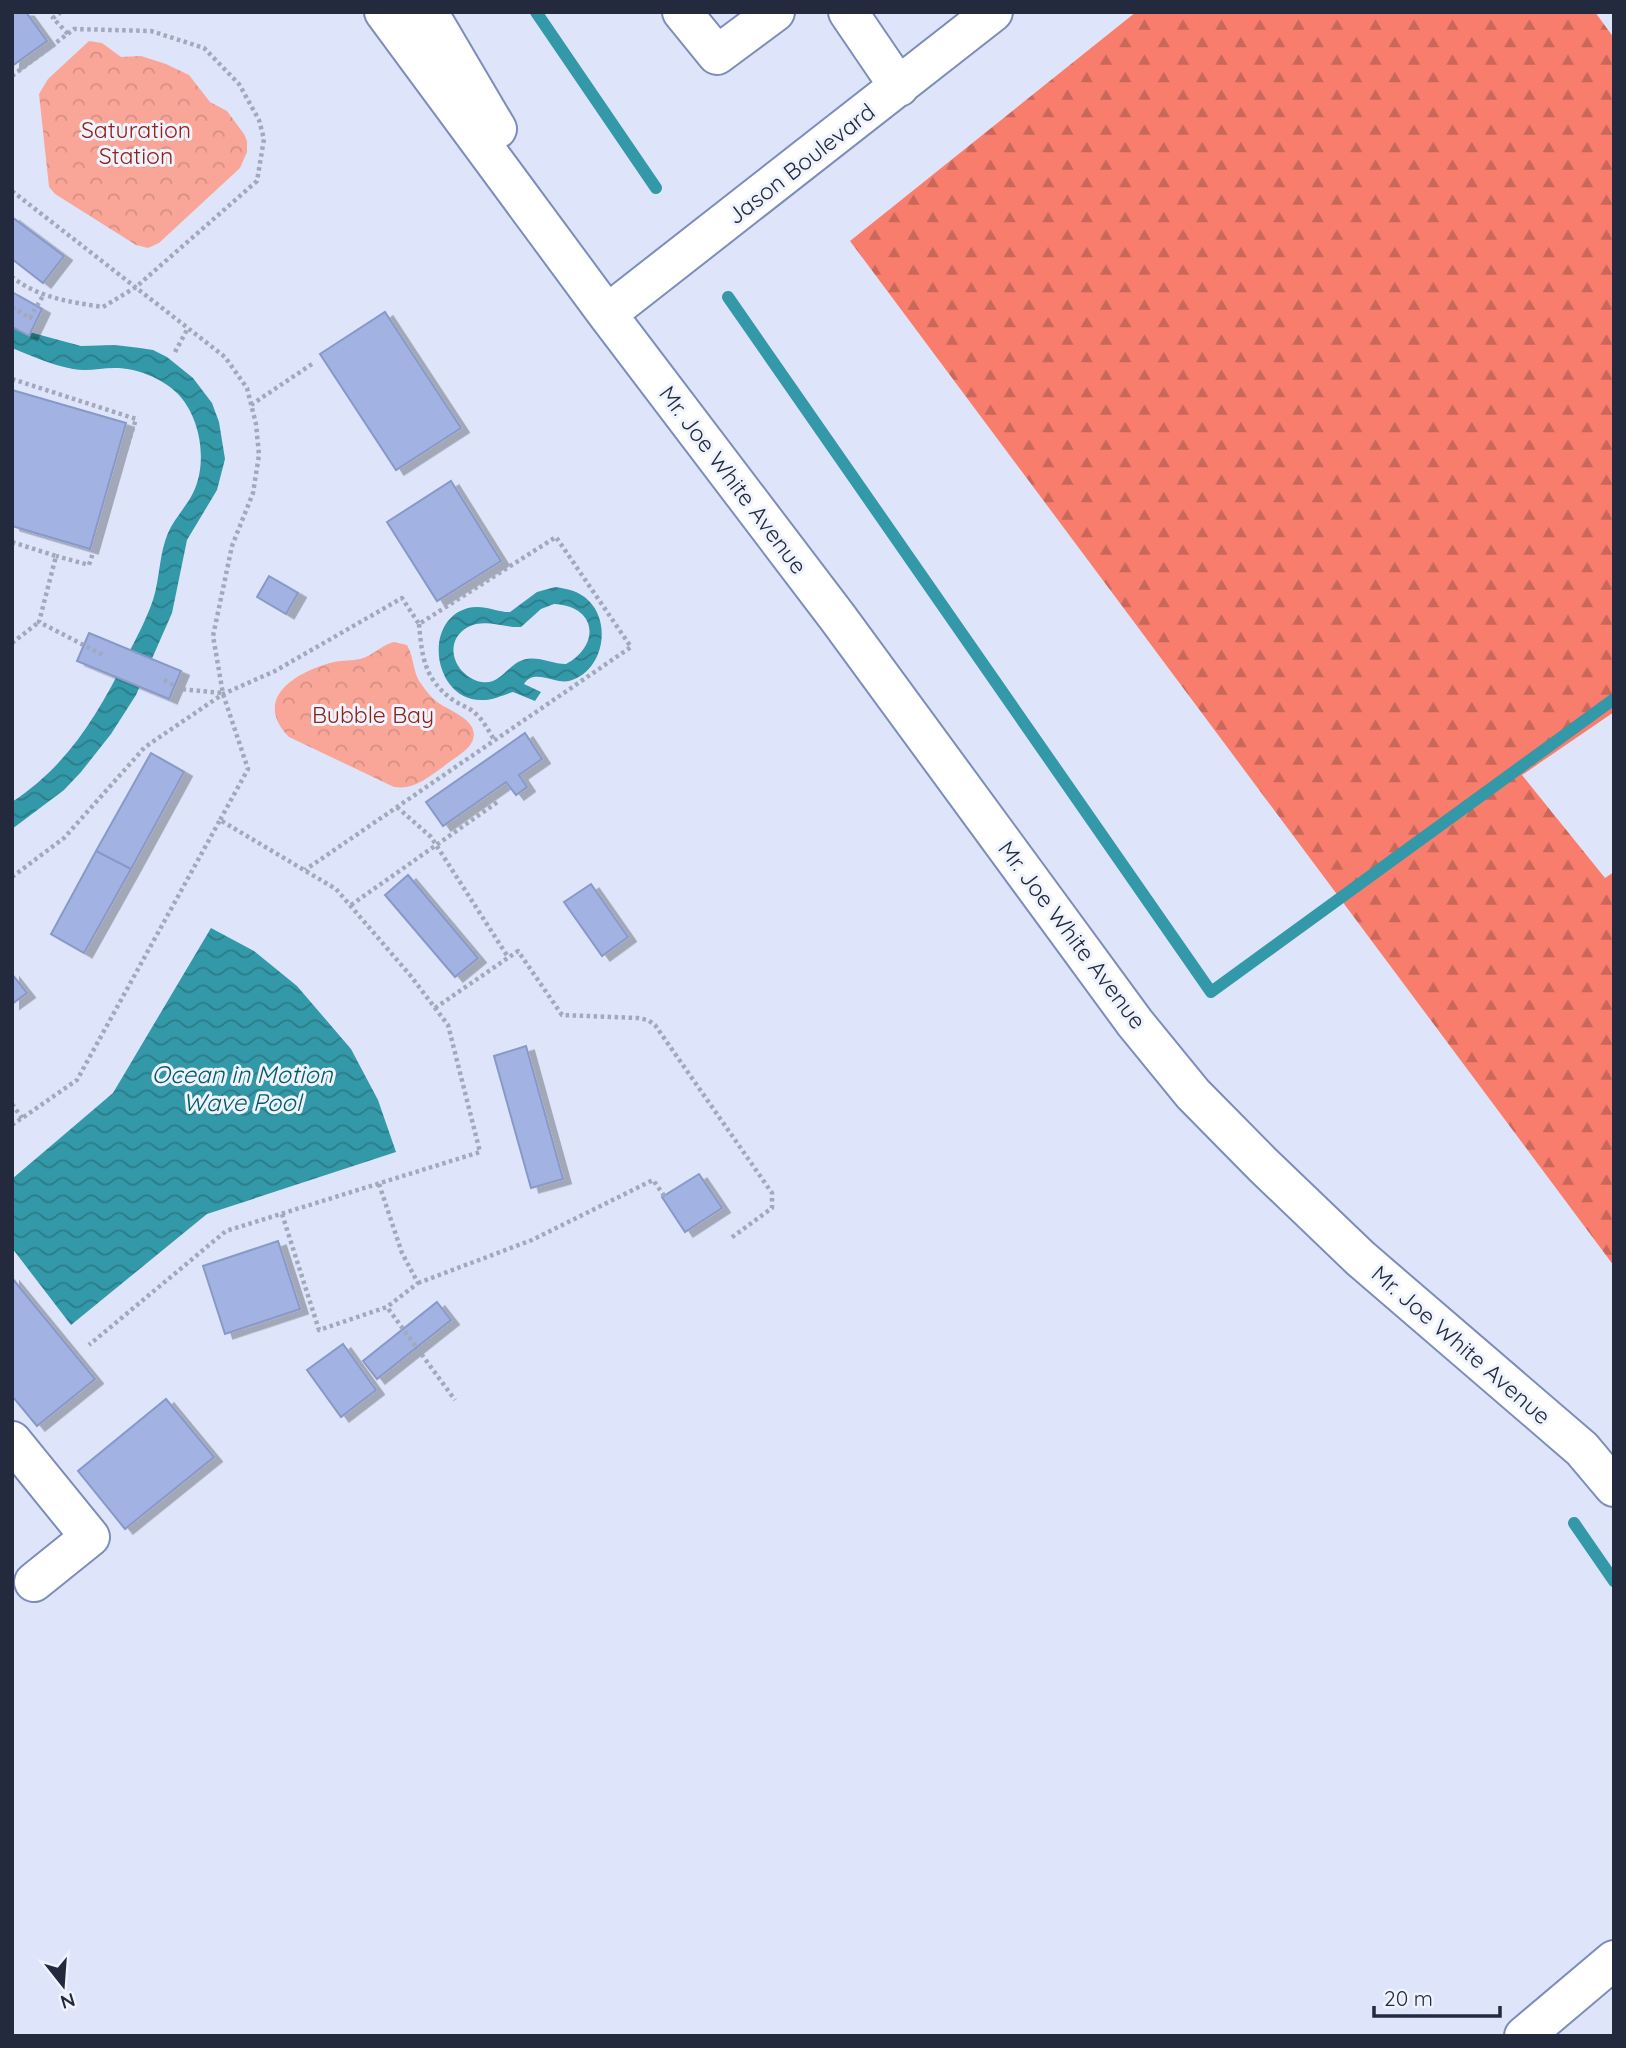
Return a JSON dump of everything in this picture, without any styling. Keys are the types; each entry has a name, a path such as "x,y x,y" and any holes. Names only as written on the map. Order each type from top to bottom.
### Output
{"street":[{"name":"Mr. Joe White Avenue","path":"384,12 607,314 838,618 1135,1023 1194,1094 1360,1258 1582,1449 1614,1487"},
{"name":"Mr. Joe White Avenue","path":"428,12 607,314"},
{"path":"682,12 718,55 775,12"},
{"path":"848,12 899,87"},
{"name":"Jason Boulevard","path":"607,314 993,12"},
{"path":"12,1441 90,1537 34,1582"},
{"path":"1524,2036 1614,1960"}],"path":[{"path":"61,12 53,18 68,34"},
{"path":"12,76 74,29 151,31 204,48 239,84 259,120 264,139 257,181 136,287 103,307 58,300 25,287 12,277"},
{"path":"12,191 225,357 247,388 260,455 253,493 232,546 213,636 223,694 248,769 77,1080 12,1125"},
{"path":"12,307 30,318 44,294"},
{"path":"175,352 188,327"},
{"path":"251,405 312,364"},
{"path":"12,379 136,419 89,565 12,542"},
{"path":"305,870 631,647 556,537 419,624"},
{"path":"12,643 39,622 56,556"},
{"path":"12,877 64,838 145,747 223,694 275,671 402,597 419,624 422,657 427,672 450,698 475,712 495,741"},
{"path":"39,622 103,655"},
{"path":"164,680 180,688 223,694"},
{"path":"351,905 499,801"},
{"path":"397,807 431,837 508,957"},
{"path":"89,1345 226,1231 480,1152 447,1024 410,975 336,889 220,820"},
{"path":"435,1008 518,951 562,1015 638,1018 655,1025 772,1193 772,1208 731,1238"},
{"path":"12,1104 22,1118"},
{"path":"282,1214 319,1330 387,1307 418,1283 532,1240 653,1180 665,1197"},
{"path":"379,1184 402,1253 418,1283"},
{"path":"387,1307 455,1400"}],"green space":[{"path":"1136,12 1595,12 1614,38 1614,712 1522,775 1605,878 1614,872 1614,1266 850,241"},
{"name":"Saturation Station","path":"89,41 102,43 121,57 141,56 189,75 210,102 227,111 247,141 247,152 240,168 159,243 148,248 136,245 55,194 49,187 39,94 48,79"},
{"name":"Bubble Bay","path":"394,642 407,645 417,676 425,689 436,701 468,722 474,734 470,746 459,756 408,787 394,787 289,737 279,723 275,710 283,688 293,679 320,666 365,658"}],"water":[{"path":"12,324 33,333 81,346 115,345 140,348 153,350 167,357 193,378 212,403 219,422 225,459 217,490 187,540 172,613 136,695 111,734 81,772 64,790 12,829 12,802 49,772 79,738 104,700 137,637 153,600 168,533 198,481 201,455 197,427 192,415 177,393 164,383 132,370 78,370 34,357 12,348"},
{"path":"555,587 573,591 589,601 596,611 602,634 596,658 590,668 569,681 539,677 528,679 524,684 541,692 535,701 513,692 482,700 466,697 453,688 444,675 439,659 439,643 444,628 453,616 474,607 510,612 537,592","holes":["554,604 568,606 586,619 589,637 585,647 566,664 536,659 524,660 497,679 488,682 473,679 459,666 453,650 455,641 468,627 481,623 521,627 541,609"]},
{"name":"Ocean in Motion Wave Pool","path":"211,928 254,951 297,986 351,1049 378,1100 396,1152 207,1214 71,1325 12,1248 12,1179 113,1093"}],"building":[{"path":"12,12 26,12 47,41 12,66"},
{"path":"12,217 64,256 43,283 12,259"},
{"path":"12,292 42,309 29,336 12,327"},
{"path":"385,312 461,428 396,470 320,354"},
{"path":"12,390 126,423 90,549 12,526"},
{"path":"451,481 501,561 437,601 387,522"},
{"path":"269,576 298,593 286,614 257,597"},
{"path":"89,633 181,671 169,699 77,661"},
{"path":"525,733 542,759 519,775 527,787 516,795 506,782 443,826 426,802"},
{"path":"151,753 184,772 131,869 96,851"},
{"path":"96,851 131,869 84,953 51,934"},
{"path":"408,875 478,958 455,977 385,895"},
{"path":"591,884 628,937 602,956 564,902"},
{"path":"12,974 27,993 12,1004"},
{"path":"526,1046 563,1179 531,1188 494,1056"},
{"path":"699,1174 722,1208 685,1232 662,1197"},
{"path":"278,1241 300,1309 225,1334 203,1266"},
{"path":"12,1278 95,1379 37,1426 12,1396"},
{"path":"437,1302 451,1320 377,1379 363,1361"},
{"path":"343,1344 376,1390 341,1417 307,1370"},
{"path":"166,1399 214,1457 125,1529 78,1471"}],"waterway":[{"path":"536,12 656,188"},
{"path":"728,297 1211,992 1614,699"},
{"path":"1574,1523 1614,1581"}]}
